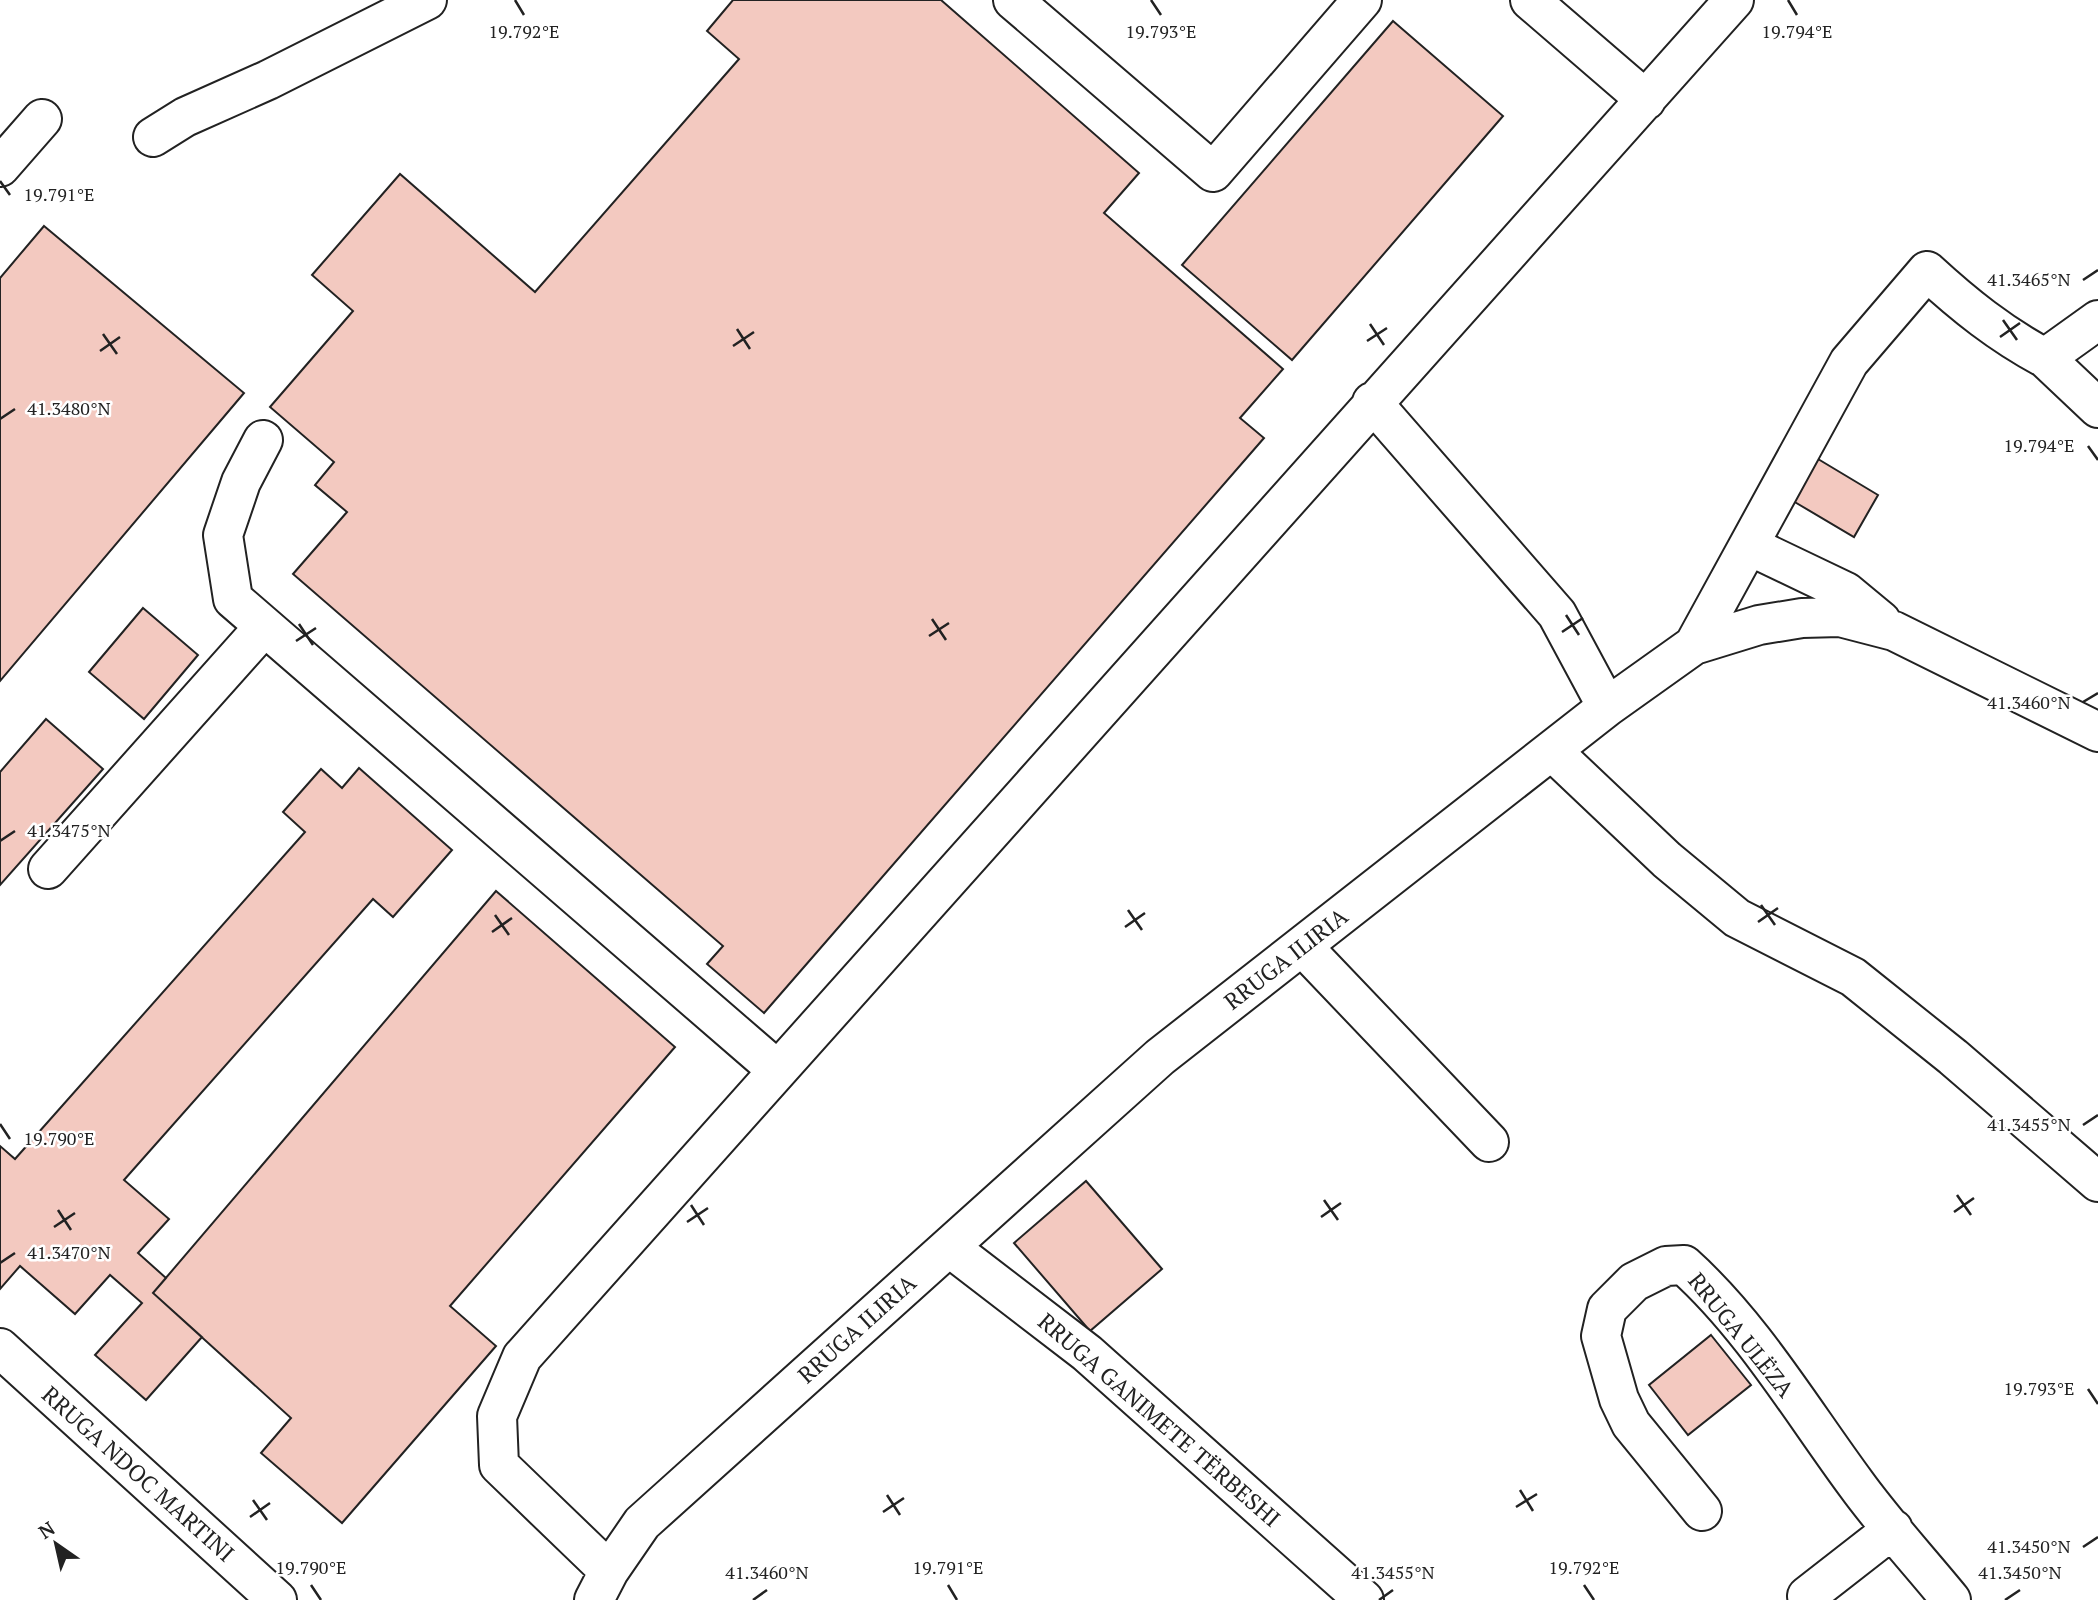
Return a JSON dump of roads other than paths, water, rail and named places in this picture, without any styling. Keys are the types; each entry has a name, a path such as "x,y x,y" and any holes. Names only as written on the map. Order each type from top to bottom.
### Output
{"street":[{"path":"153,137 185,117 268,80 427,0"},
{"path":"1013,0 1213,172 1362,0"},
{"path":"1530,0 1646,100"},
{"path":"601,1586 499,1465 497,1416 522,1357 776,1069 1734,0"},
{"path":"0,167 42,119"},
{"path":"1694,645 1849,362 1927,271 1979,318 2007,338 2045,358 2098,408"},
{"path":"2045,358 2098,320"},
{"path":"1372,402 1557,614 1608,707"},
{"path":"263,440 241,482 223,535 233,599 776,1069"},
{"path":"1750,546 1846,592 1894,631"},
{"name":"RRUGA ILIRIA","path":"601,1586 642,1523 1160,1057 1608,707 1694,645 1759,625 1802,618 1840,617 1894,631 2098,732"},
{"path":"48,869 264,627"},
{"path":"1552,751 1667,859 1737,918 1853,977 1953,1057 2098,1182"},
{"path":"1303,946 1489,1142"},
{"name":"RRUGA GANIMETE TËRBESHI","path":"949,1247 1087,1353 1364,1600"},
{"name":"RRUGA ULËZA","path":"1702,1511 1631,1424 1619,1399 1601,1336 1607,1309 1634,1283 1666,1266 1684,1265 1704,1283 1767,1362 1858,1488 1951,1600"},
{"name":"RRUGA NDOC MARTINI","path":"0,1348 277,1600"},
{"path":"1807,1596 1893,1529"}]}
